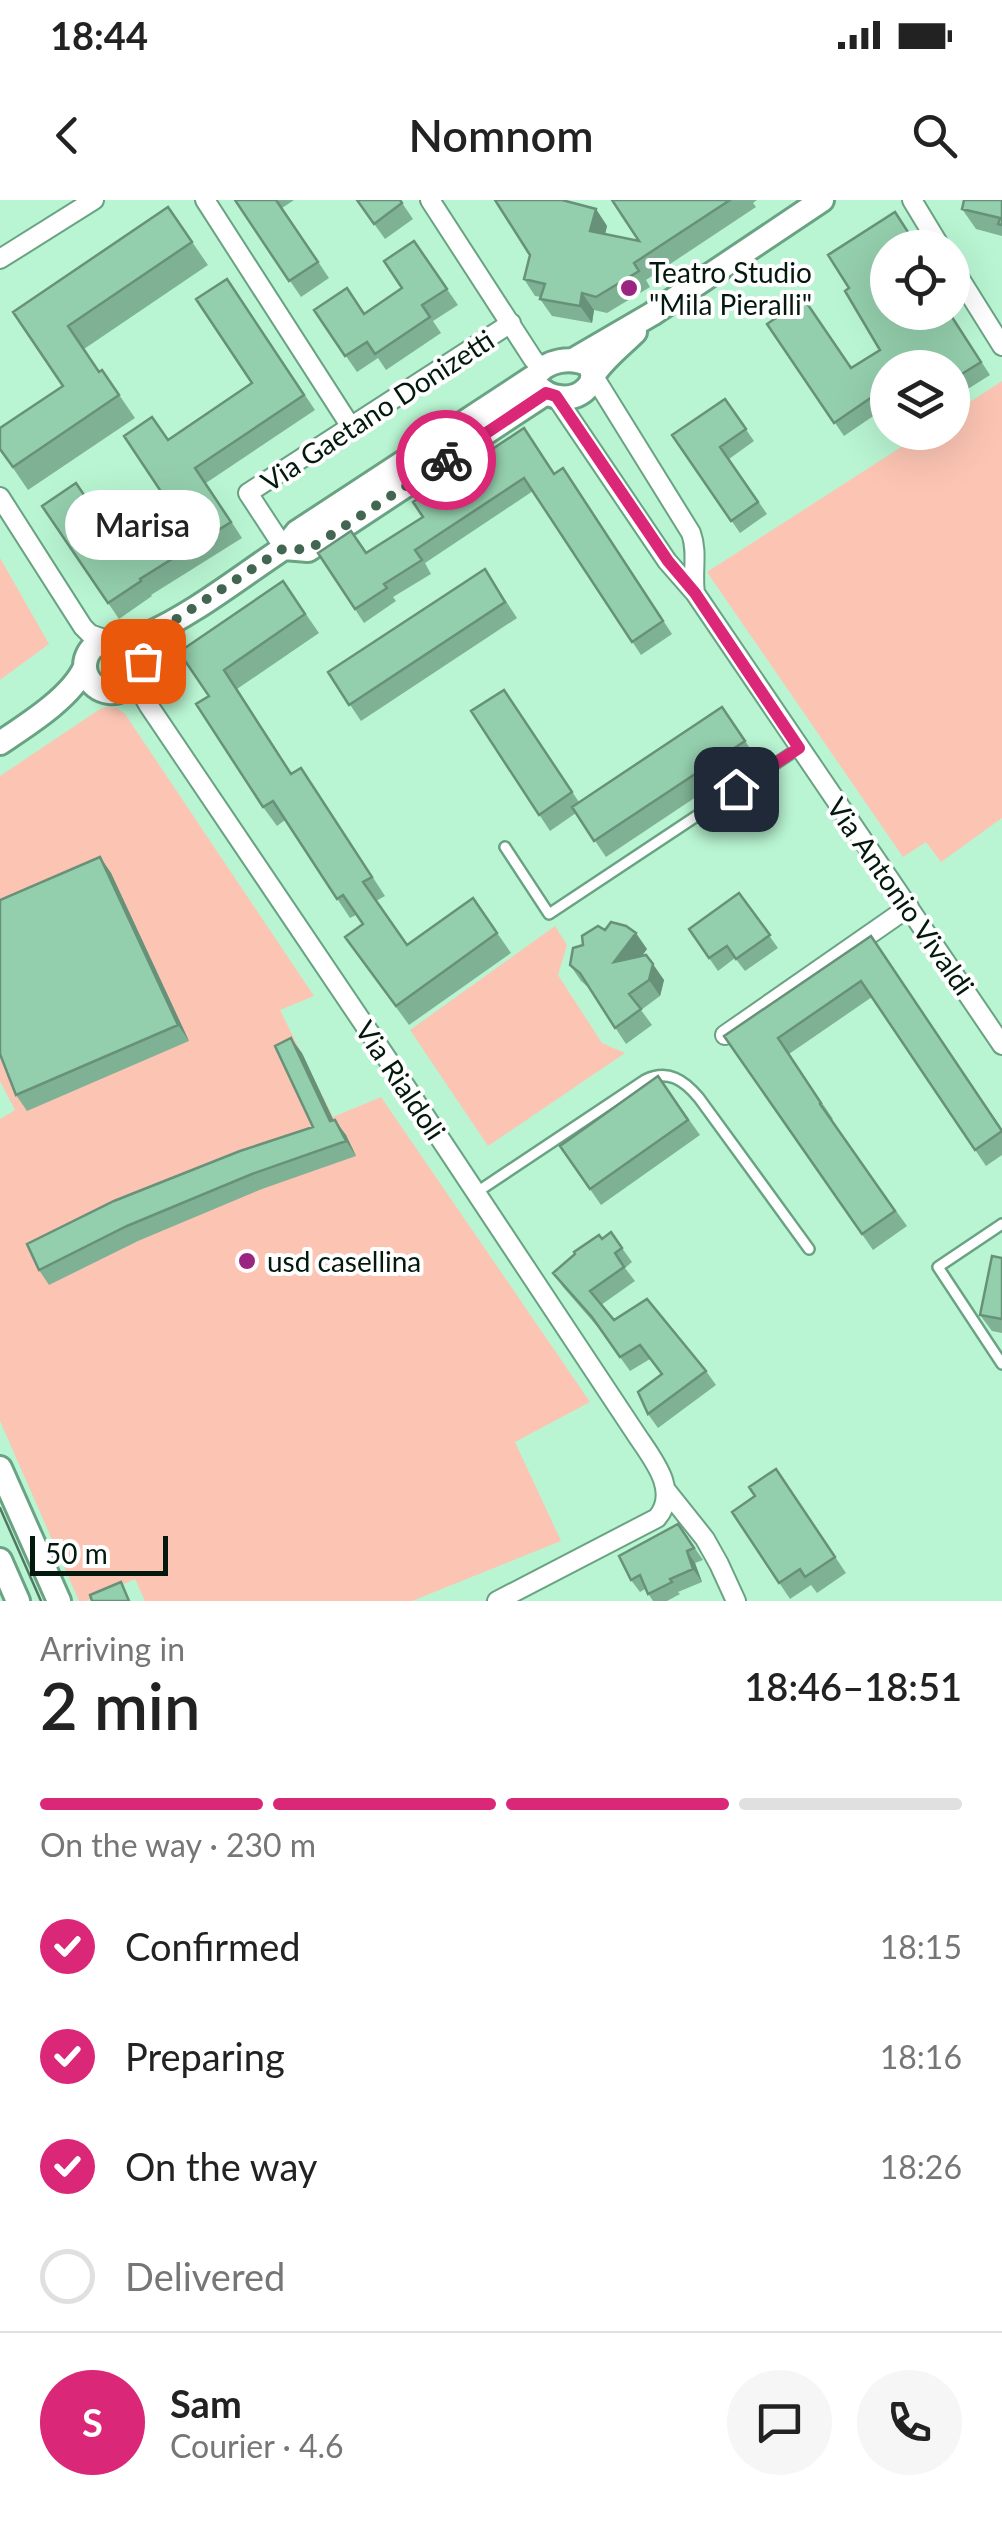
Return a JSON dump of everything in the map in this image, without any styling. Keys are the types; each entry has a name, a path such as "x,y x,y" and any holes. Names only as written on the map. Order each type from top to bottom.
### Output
{"street":[{"path":"0,259 94,200"},
{"path":"205,200 351,427"},
{"name":"Via Antonio Vivaldi","path":"430,200 511,323 545,383 668,561 695,593 1002,1045"},
{"name":"Via Gaetano Donizetti","path":"113,641 145,636 175,620 284,548 297,532 545,383 554,363 573,360 652,314 822,200"},
{"path":"912,200 931,230"},
{"path":"970,295 1002,346"},
{"name":"Via Gaetano Donizetti","path":"545,383 566,398 579,394 652,314"},
{"name":"Via Gaetano Donizetti","path":"284,548 248,494 511,323"},
{"path":"573,360 586,363 593,375"},
{"name":"Via Antonio Vivaldi","path":"593,375 691,533 696,552 695,593"},
{"name":"Via Rialdoli","path":"0,497 84,628 134,653 140,690 148,706 634,1431 659,1470 666,1490 702,1534 736,1601"},
{"path":"668,561 693,566"},
{"name":"Via Gaetano Donizetti","path":"136,672 175,620"},
{"path":"32,722 77,682 97,644 113,641"},
{"path":"85,667 89,680 103,691"},
{"path":"0,743 32,722 86,696 123,689 136,672"},
{"path":"725,1034 909,907"},
{"path":"0,1468 59,1601"},
{"path":"496,1601 656,1518 662,1512 666,1490"},
{"path":"0,1560 18,1601"}],"lane":[{"path":"505,846 549,914 799,748"},
{"path":"476,1193 645,1080 670,1075 687,1084 700,1098 809,1249"},
{"path":"1002,1224 938,1267 1002,1364"}],"shaded area":[{"path":"1002,381 1002,818 941,862 926,842 903,857 707,572 897,450 970,450 970,402"},
{"path":"0,558 49,644 0,680"},
{"name":"usd casellina","path":"106,707 125,714 314,996 280,1010 333,1117 381,1097 590,1402 515,1442 561,1541 412,1601 145,1601 135,1579 79,1601 0,1421 0,1119 15,1110 0,1081 0,776"},
{"path":"555,926 567,945 558,975 602,1043 625,1053 488,1146 410,1030"}],"building":[{"path":"235,200 276,200 318,262 289,281"},
{"path":"357,200 400,200 402,203 374,224"},
{"path":"495,200 562,200 596,209 590,231 639,241 612,200 730,200 634,263 639,271 596,297 582,293 580,306 540,299 545,284 524,279 530,255"},
{"path":"964,200 1002,200 1002,225 998,224 1000,218 962,209"},
{"path":"168,207 192,242 68,326 119,395 13,467 0,449 0,428 63,386 13,312"},
{"path":"895,212 907,230 870,230 870,330 960,330 981,362 970,369 970,350 880,350 828,255"},
{"path":"414,241 447,289 422,305 430,317 375,354 367,342 345,356 314,310 347,288 364,314 402,288 384,261"},
{"path":"227,279 304,395 195,468 231,522 108,603 42,506 76,483 123,553 178,517 124,436 152,417 168,440 252,383 196,299"},
{"path":"804,299 851,368 870,356 870,398 834,423 767,324"},
{"path":"725,399 746,429 720,447 758,502 731,521 672,435"},
{"path":"524,428 554,474 563,468 663,621 632,642 524,478 415,550 422,560 384,584 387,588 355,609 318,553 351,531 366,553 423,517 413,502"},
{"path":"485,569 505,602 349,705 328,672"},
{"path":"283,581 305,614 224,670 291,774 301,768 372,877 363,882 407,945 473,898 497,933 396,1006 345,937 363,924 343,895 337,899 273,801 263,807 196,704 209,696 179,652"},
{"path":"504,690 572,792 539,815 471,711"},
{"path":"722,707 745,741 594,841 572,807"},
{"path":"100,857 178,1025 16,1095 0,1054 0,900"},
{"path":"739,893 770,935 736,959 727,946 709,958 689,929"},
{"path":"611,922 636,933 614,962 646,955 653,964 649,980 629,994 641,1009 615,1028 580,973 570,965 573,948 583,945 582,936 598,926 605,930"},
{"path":"871,936 1002,1131 975,1150 861,981 778,1038 895,1211 862,1234 724,1036"},
{"path":"291,1038 330,1121 335,1120 346,1141 252,1174 127,1226 39,1270 27,1244 114,1201 313,1127 275,1046"},
{"path":"658,1076 688,1120 590,1189 560,1146"},
{"path":"611,1232 622,1248 615,1253 624,1267 590,1291 614,1320 647,1299 706,1371 648,1414 638,1392 662,1374 640,1345 620,1357 592,1317 553,1273 574,1252 599,1235 602,1239"},
{"path":"992,1256 1002,1258 1002,1319 980,1315"},
{"path":"776,1469 835,1557 805,1577 800,1569 779,1583 732,1512 755,1496 749,1487"},
{"path":"678,1524 694,1548 687,1551 693,1569 648,1594 640,1575 631,1580 619,1556"},
{"path":"121,1582 129,1601 92,1601 90,1595"}],"tram line":[{"path":"0,1508 41,1601"}],"way so far":[{"path":"143,661 175,620 284,548 308,550 446,460"}],"place":[{"name":"Teatro Studio \"Mila Pieralli\"","path":"629,288"},
{"name":"Marisa","path":"143,661"},
{"name":"usd casellina","path":"247,1261"}],"route":[{"path":"446,460 546,393 556,396 799,748 736,789"}]}
